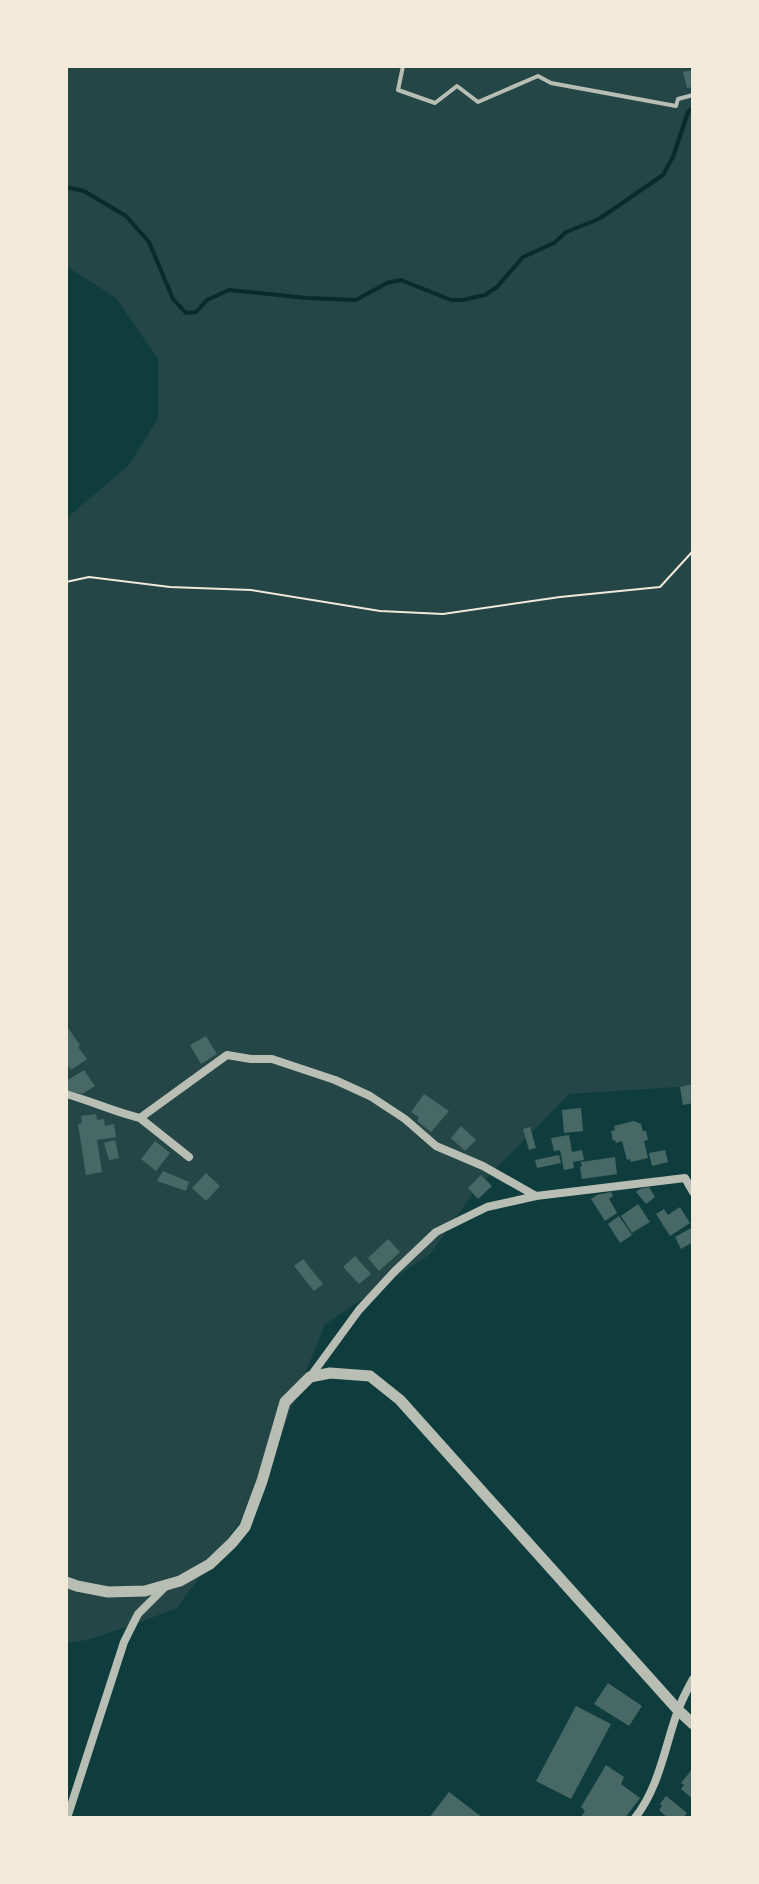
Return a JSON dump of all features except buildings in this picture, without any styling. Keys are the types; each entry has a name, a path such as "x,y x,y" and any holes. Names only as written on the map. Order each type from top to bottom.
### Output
{"street":[{"path":"140,1118 227,1055 272,1059 335,1080 370,1096 405,1119 436,1146 483,1166 536,1196"},
{"path":"66,1094 140,1118 189,1157"},
{"path":"66,1582 108,1592 145,1591 180,1581 210,1564 245,1527 285,1402 310,1377 359,1310 436,1232 487,1207 536,1196 685,1178 693,1192"},
{"path":"310,1377 330,1373 370,1376 400,1400 693,1724"},
{"path":"67,1818 124,1642 138,1614 168,1584"},
{"path":"635,1818 655,1784 678,1710 693,1679"}],"lane":[{"path":"403,66 398,90 435,103 457,86 478,102 538,76 551,83 676,106 678,99 693,95"}],"path":[{"path":"66,582 89,577 170,587 251,590 380,611 443,614 560,597 660,587 693,551"}],"shaded area":[{"path":"66,66 689,66 693,75 693,1086 569,1094 476,1189 430,1254 325,1324 253,1504 177,1608 87,1640 66,1643 66,516 128,466 158,419 158,359 116,298 66,266"}],"waterway":[{"path":"66,187 84,191 126,216 149,242 173,299 186,313 196,312 207,300 229,290 356,300 387,283 401,280 451,300 463,300 485,295 497,287 523,257 554,243 566,232 599,219 663,175 673,157 688,112 693,108"}]}
